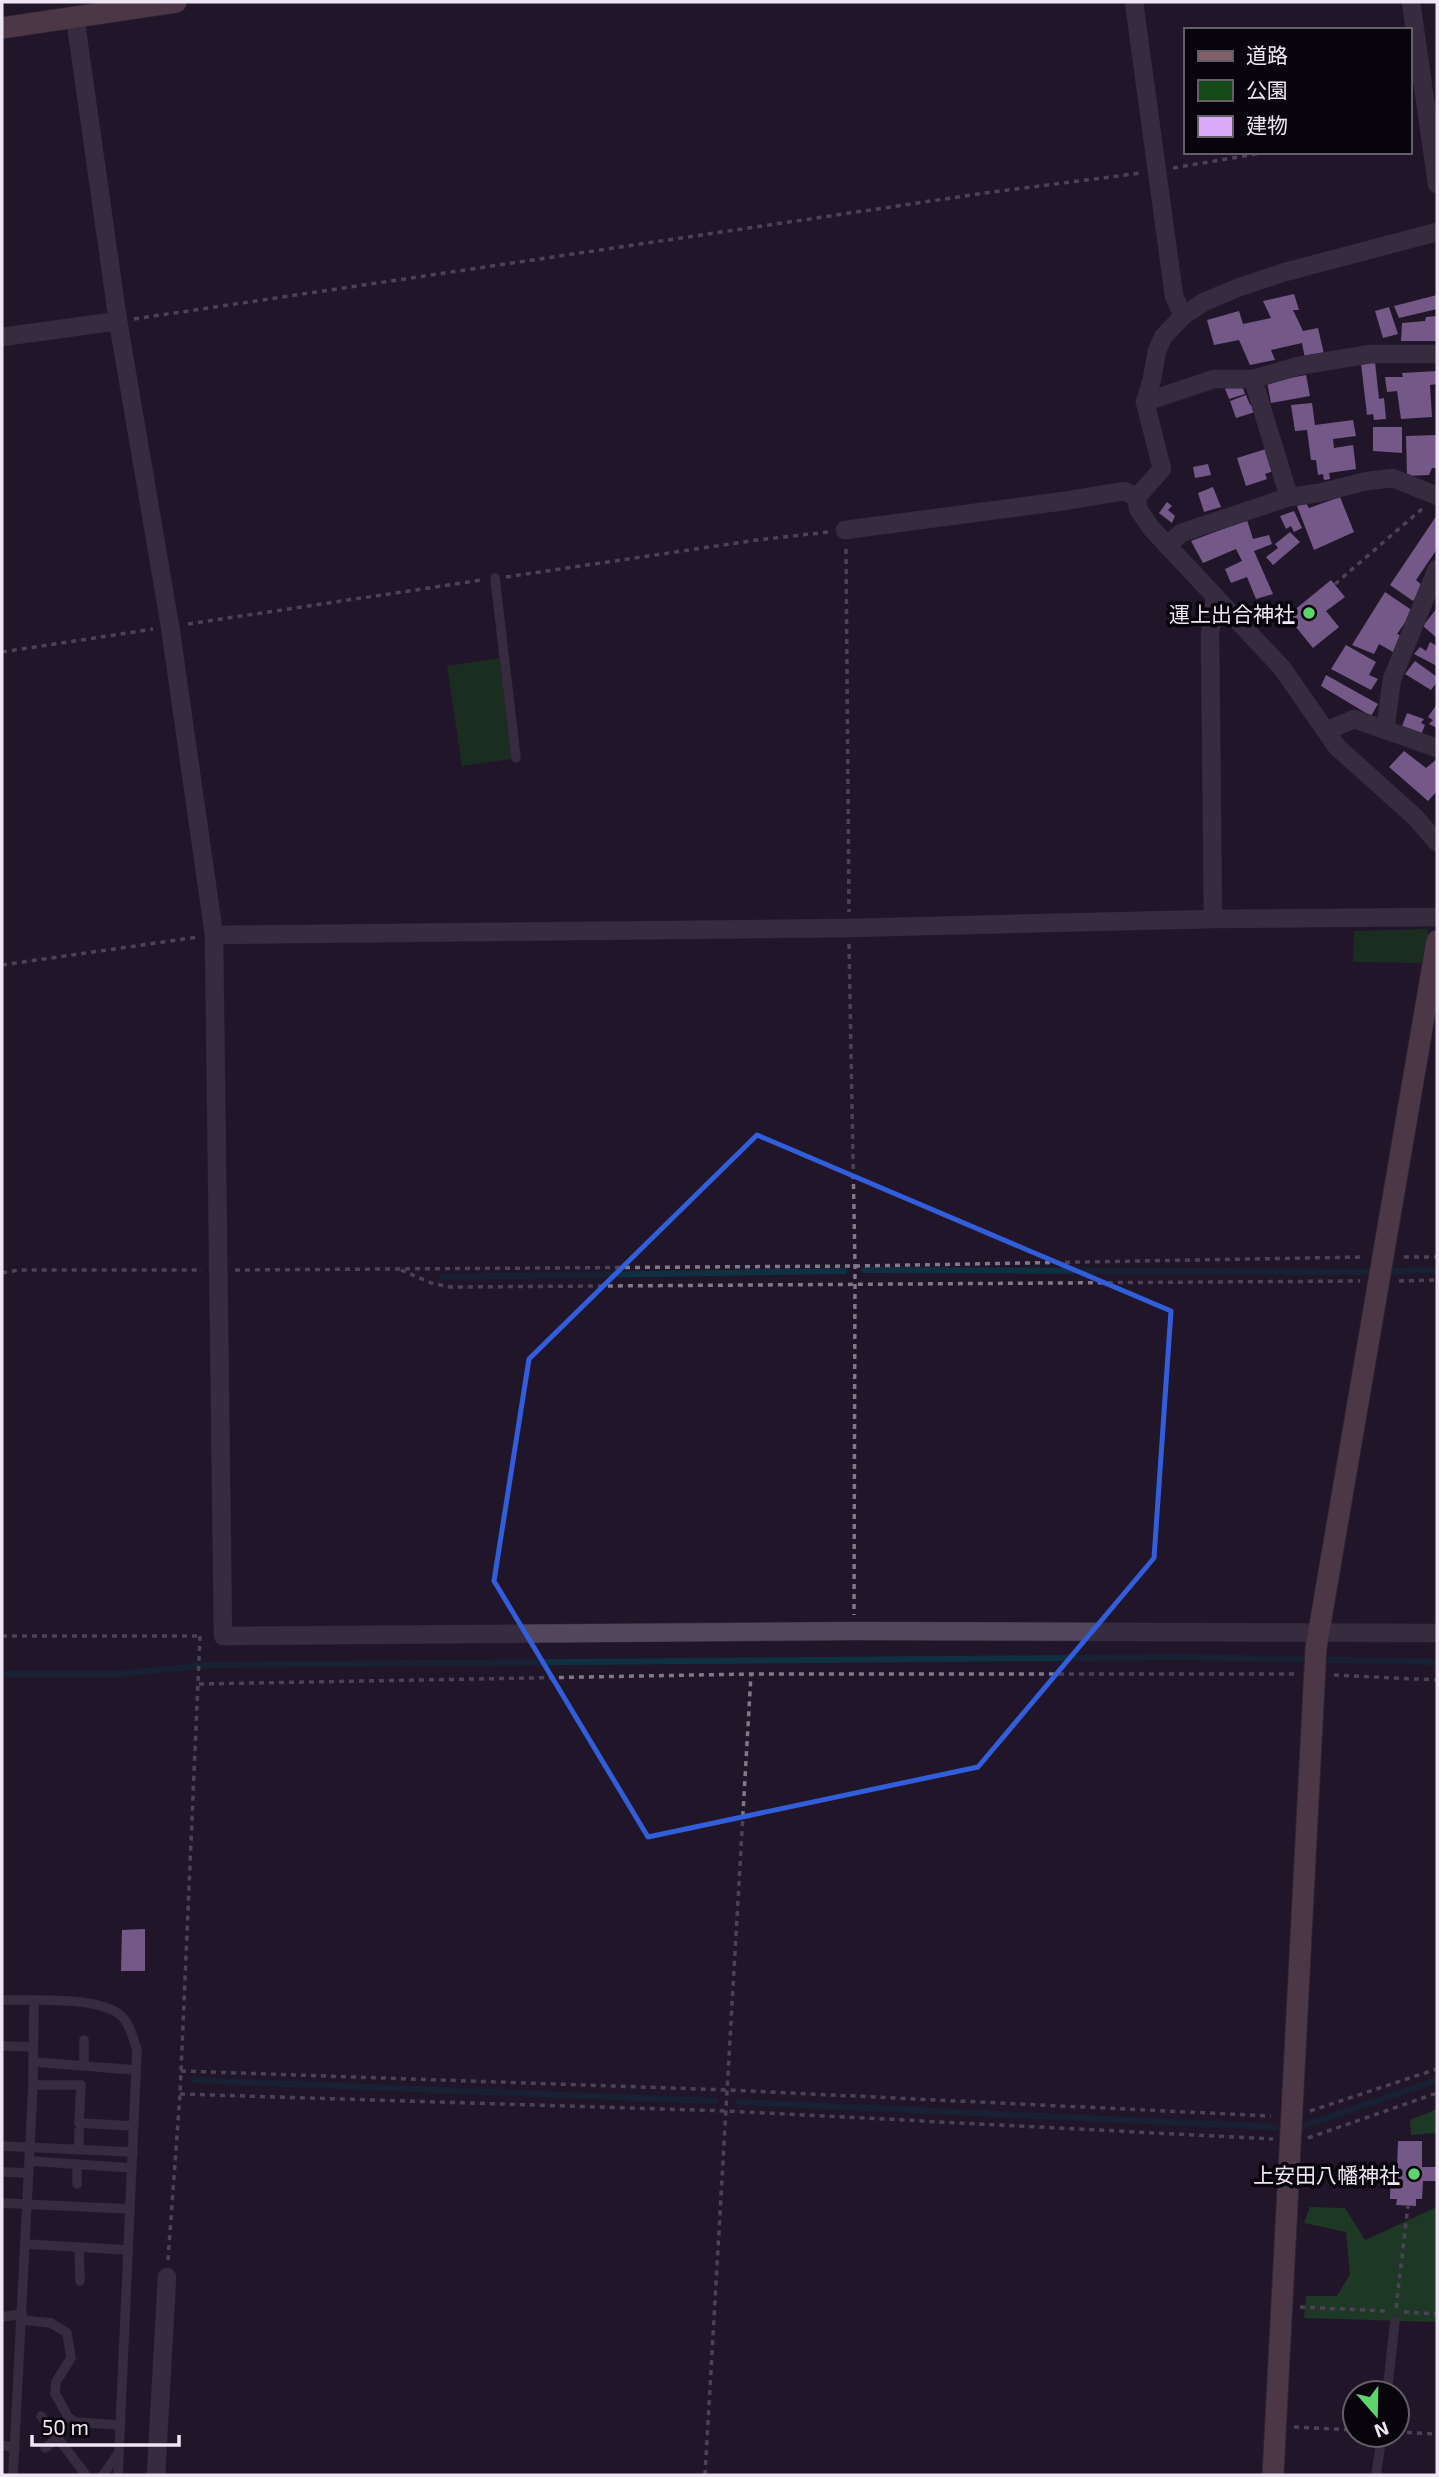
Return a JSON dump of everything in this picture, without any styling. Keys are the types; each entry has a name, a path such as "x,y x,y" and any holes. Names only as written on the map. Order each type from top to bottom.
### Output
{"street":[{"path":"2,28 87,11 176,2"},
{"path":"1134,2 1174,296 1183,316"},
{"path":"1411,2 1437,184"},
{"path":"87,11 118,321 170,626 214,935 223,1636 854,1632 1315,1655 1437,1633"},
{"path":"1437,232 1261,280 1204,302 1183,316 1163,337 1145,402 1161,469 1137,496 1138,509 1167,546 1282,668 1338,747 1415,817 1437,842"},
{"path":"2,337 118,321"},
{"path":"1145,402 1214,379 1253,379 1298,366 1370,354 1437,354"},
{"path":"1253,379 1289,497"},
{"path":"1167,546 1181,533 1289,497 1320,493 1367,481 1393,478 1432,500"},
{"path":"845,530 1124,491 1137,496"},
{"path":"1385,730 1392,680 1437,569"},
{"path":"1213,919 1210,634 1215,598"},
{"path":"1326,731 1353,719 1437,748"},
{"path":"214,935 849,928 1213,919 1437,917"},
{"path":"1273,2475 1315,1655 1437,941"},
{"path":"156,2475 167,2277"}],"lane":[{"path":"495,579 516,758"},
{"path":"2,2000 106,2006 123,2017 137,2050 118,2475"},
{"path":"13,2475 33,2085 34,2001"},
{"path":"84,2066 85,2040"},
{"path":"2,2046 33,2047"},
{"path":"33,2062 136,2070"},
{"path":"33,2085 81,2085 79,2123 134,2126"},
{"path":"79,2131 79,2150"},
{"path":"2,2146 133,2152"},
{"path":"29,2161 132,2168"},
{"path":"77,2164 77,2184"},
{"path":"2,2165 2,2173 29,2173"},
{"path":"2,2203 130,2209"},
{"path":"25,2244 128,2250"},
{"path":"79,2247 80,2281"},
{"path":"1388,2379 1395,2316"},
{"path":"2,2317 22,2317 51,2323 67,2333 71,2358 56,2382 55,2393 68,2417 75,2422 119,2425"},
{"path":"41,2416 86,2475"},
{"path":"46,2448 57,2438"},
{"path":"2,2445 15,2448"},
{"path":"1376,2475 1380,2449"},
{"path":"103,2475 119,2452"}],"path":[{"path":"118,321 985,193 1158,171 1256,154"},
{"path":"1335,584 1432,500"},
{"path":"2,652 757,540 845,530 855,1266 854,1632"},
{"path":"2,965 214,935"},
{"path":"2,1273 18,1270 855,1266 1437,1257"},
{"path":"399,1270 431,1283 450,1287 1437,1280"},
{"path":"2,1636 223,1636"},
{"path":"167,2277 180,2094 200,1636"},
{"path":"199,1684 751,1674 1315,1655 1437,1680"},
{"path":"705,2475 751,1674"},
{"path":"181,2071 728,2091 1291,2117 1437,2069"},
{"path":"180,2094 727,2111 1290,2140 1312,2138 1437,2093"},
{"path":"1395,2316 1408,2206"},
{"path":"1282,2306 1395,2316 1437,2314"},
{"path":"1277,2426 1341,2429"},
{"path":"1411,2433 1437,2434"}],"highlighted area":[{"path":"757,1135 1171,1311 1154,1558 978,1767 648,1837 494,1581 529,1359"}],"green space":[{"path":"500,658 516,758 462,766 447,666"},
{"path":"1428,929 1426,963 1353,962 1354,931"},
{"path":"1437,2109 1437,2136 1435,2133 1411,2135 1410,2120"},
{"path":"1310,2207 1345,2208 1365,2240 1437,2207 1437,2322 1304,2318 1306,2296 1337,2296 1350,2274 1346,2232 1304,2223"}],"building":[{"path":"1294,294 1299,310 1293,310 1303,331 1318,328 1324,354 1305,359 1302,343 1271,350 1275,360 1250,365 1239,340 1214,345 1207,320 1239,311 1243,324 1271,318 1263,301"},
{"path":"1437,295 1437,309 1399,318 1394,306"},
{"path":"1389,307 1398,334 1383,338 1375,311"},
{"path":"1437,316 1437,341 1401,341 1402,323 1425,321 1426,317"},
{"path":"1375,362 1379,399 1384,398 1386,419 1374,420 1373,414 1367,415 1361,364"},
{"path":"1437,371 1437,384 1430,385 1432,417 1401,419 1397,391 1387,392 1385,377"},
{"path":"1306,375 1310,396 1271,403 1267,382"},
{"path":"1241,383 1245,394 1229,399 1224,386"},
{"path":"1246,395 1250,405 1253,403 1255,412 1236,418 1230,401"},
{"path":"1312,403 1315,425 1353,420 1356,436 1333,439 1334,448 1353,445 1356,469 1329,473 1330,479 1324,480 1323,474 1318,475 1316,460 1311,460 1307,430 1295,431 1291,405"},
{"path":"1373,427 1402,427 1402,453 1373,451"},
{"path":"1437,435 1437,468 1432,468 1429,475 1407,476 1406,436"},
{"path":"1266,449 1273,471 1265,474 1267,479 1246,486 1237,458"},
{"path":"1208,464 1211,475 1195,478 1193,467"},
{"path":"1213,487 1221,507 1204,512 1198,493"},
{"path":"1340,497 1354,532 1314,550 1297,506 1306,503 1309,508"},
{"path":"1167,502 1172,506 1168,510 1175,516 1172,523 1159,513"},
{"path":"1294,511 1302,528 1294,532 1291,526 1286,529 1280,516"},
{"path":"1437,515 1437,549 1416,580 1424,587 1413,601 1390,585"},
{"path":"1247,520 1253,539 1269,535 1272,544 1254,551 1273,594 1256,599 1247,577 1231,583 1225,569 1242,561 1236,549 1203,563 1191,541"},
{"path":"1290,532 1300,542 1273,565 1266,557 1278,548 1275,544"},
{"name":"運上出合神社","path":"1331,580 1345,597 1326,611 1339,627 1313,648 1287,616"},
{"path":"1385,592 1413,611 1397,634 1402,636 1393,652 1379,644 1374,654 1352,645"},
{"path":"1437,608 1437,638 1423,626"},
{"path":"1430,642 1437,646 1437,666 1414,654 1420,647 1426,651"},
{"path":"1346,645 1376,662 1369,675 1378,679 1371,690 1331,669"},
{"path":"1415,661 1437,677 1431,690 1405,674"},
{"path":"1326,675 1378,704 1371,716 1321,686"},
{"path":"1437,704 1437,728 1429,724 1433,720 1428,717"},
{"path":"1407,713 1424,719 1421,723 1425,725 1420,737 1401,729"},
{"path":"1404,751 1426,768 1437,759 1437,791 1428,801 1389,767"},
{"path":"145,1929 145,1971 121,1971 122,1930"},
{"name":"上安田八幡神社","path":"1398,2141 1422,2141 1422,2167 1437,2167 1437,2181 1423,2181 1422,2199 1416,2199 1416,2206 1396,2205 1397,2199 1390,2199 1391,2167 1397,2168"}],"waterway":[{"path":"864,1270 1367,1272"},
{"path":"1392,1271 1437,1270"},
{"path":"443,1277 844,1271"},
{"path":"2,1674 118,1674 208,1665 1184,1657 1437,1662"},
{"path":"194,2080 715,2101"},
{"path":"1303,2126 1437,2080"},
{"path":"739,2102 1275,2127"}],"place":[{"name":"運上出合神社","path":"1309,613"},
{"name":"上安田八幡神社","path":"1414,2174"}]}
